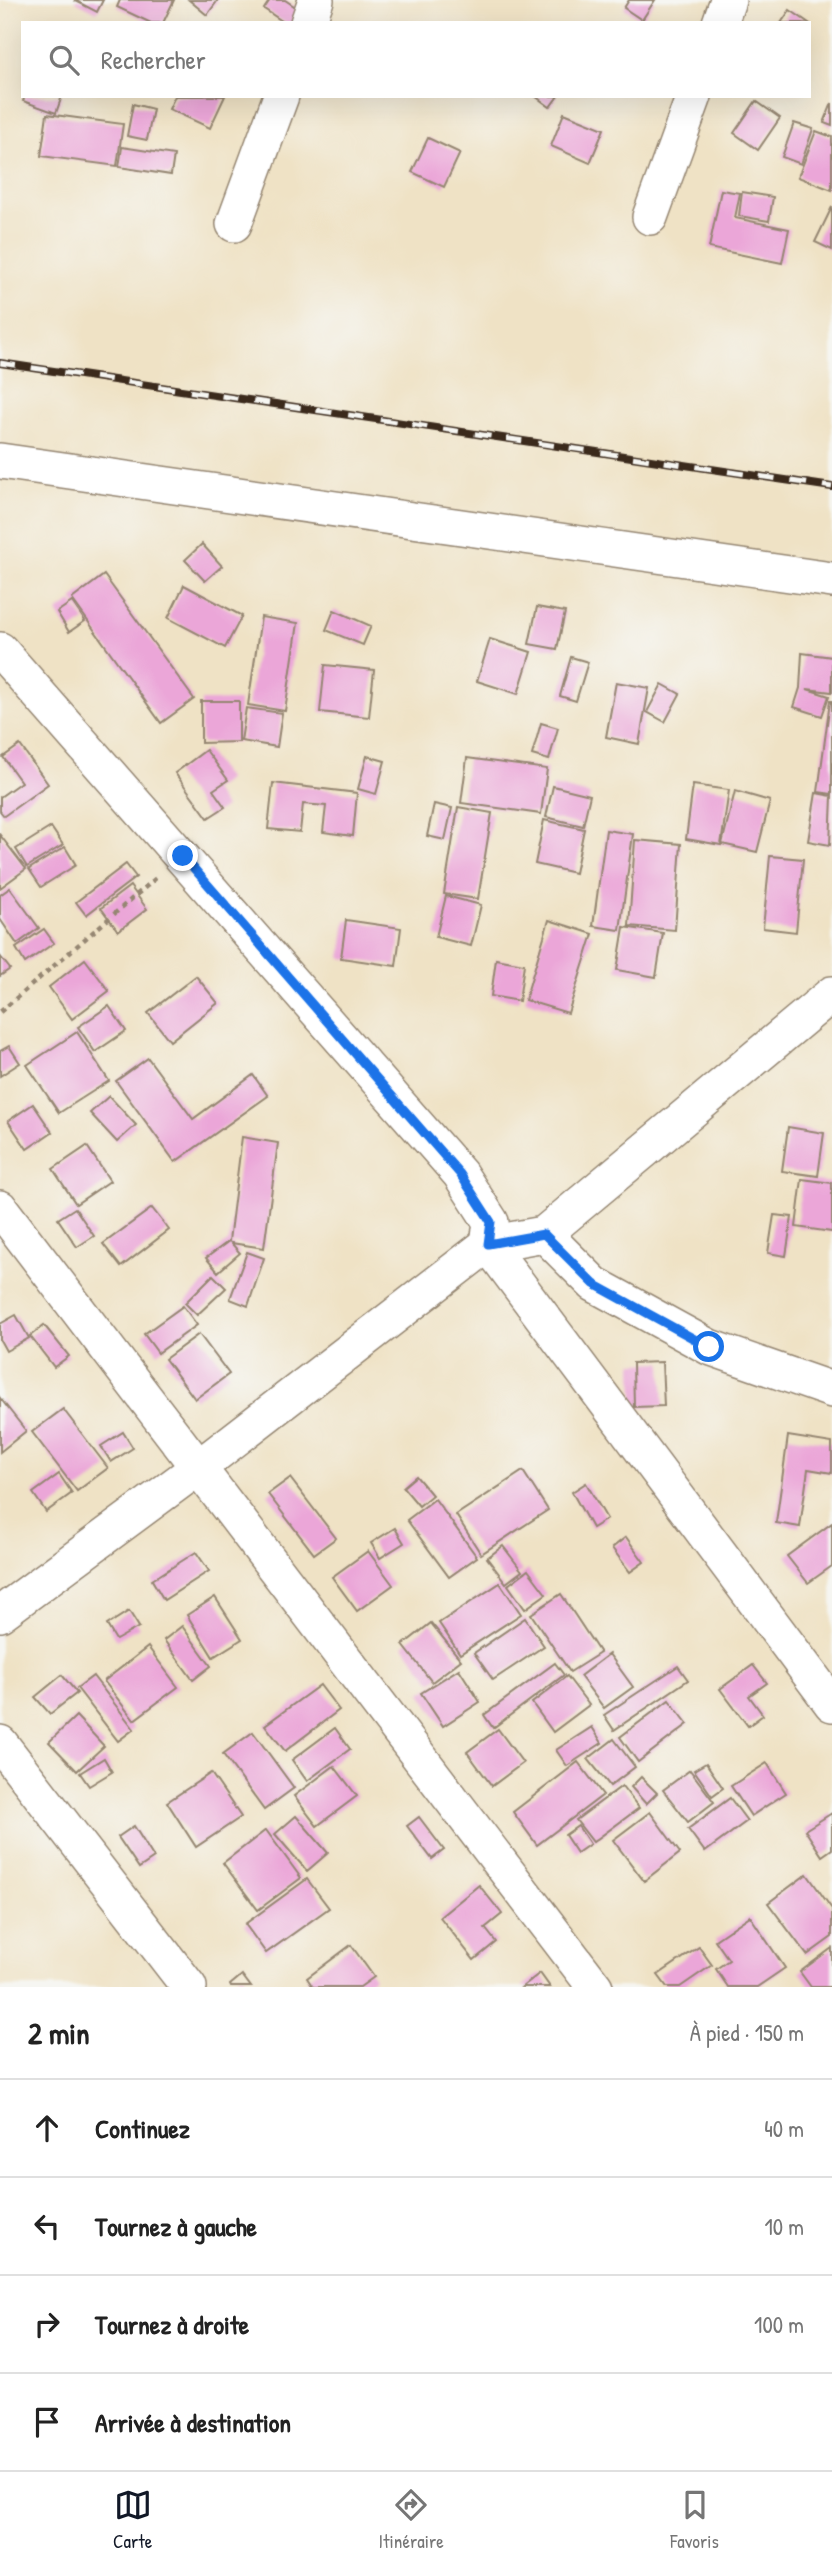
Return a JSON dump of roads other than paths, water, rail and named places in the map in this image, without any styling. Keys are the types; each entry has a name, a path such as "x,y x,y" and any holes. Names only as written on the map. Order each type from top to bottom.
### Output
{"street":[{"path":"309,21 316,0"},
{"path":"721,21 728,0"},
{"path":"234,224 280,98"},
{"path":"650,217 693,98"},
{"path":"0,461 832,580"},
{"path":"0,650 460,1174 491,1222 488,1244 832,1704"},
{"path":"0,1614 199,1467 488,1244 544,1234 830,998"},
{"path":"0,1208 595,1987"},
{"path":"544,1234 594,1284 709,1347 832,1390"},
{"path":"0,1743 189,1987"}],"railway":[{"path":"0,363 832,487"}]}
